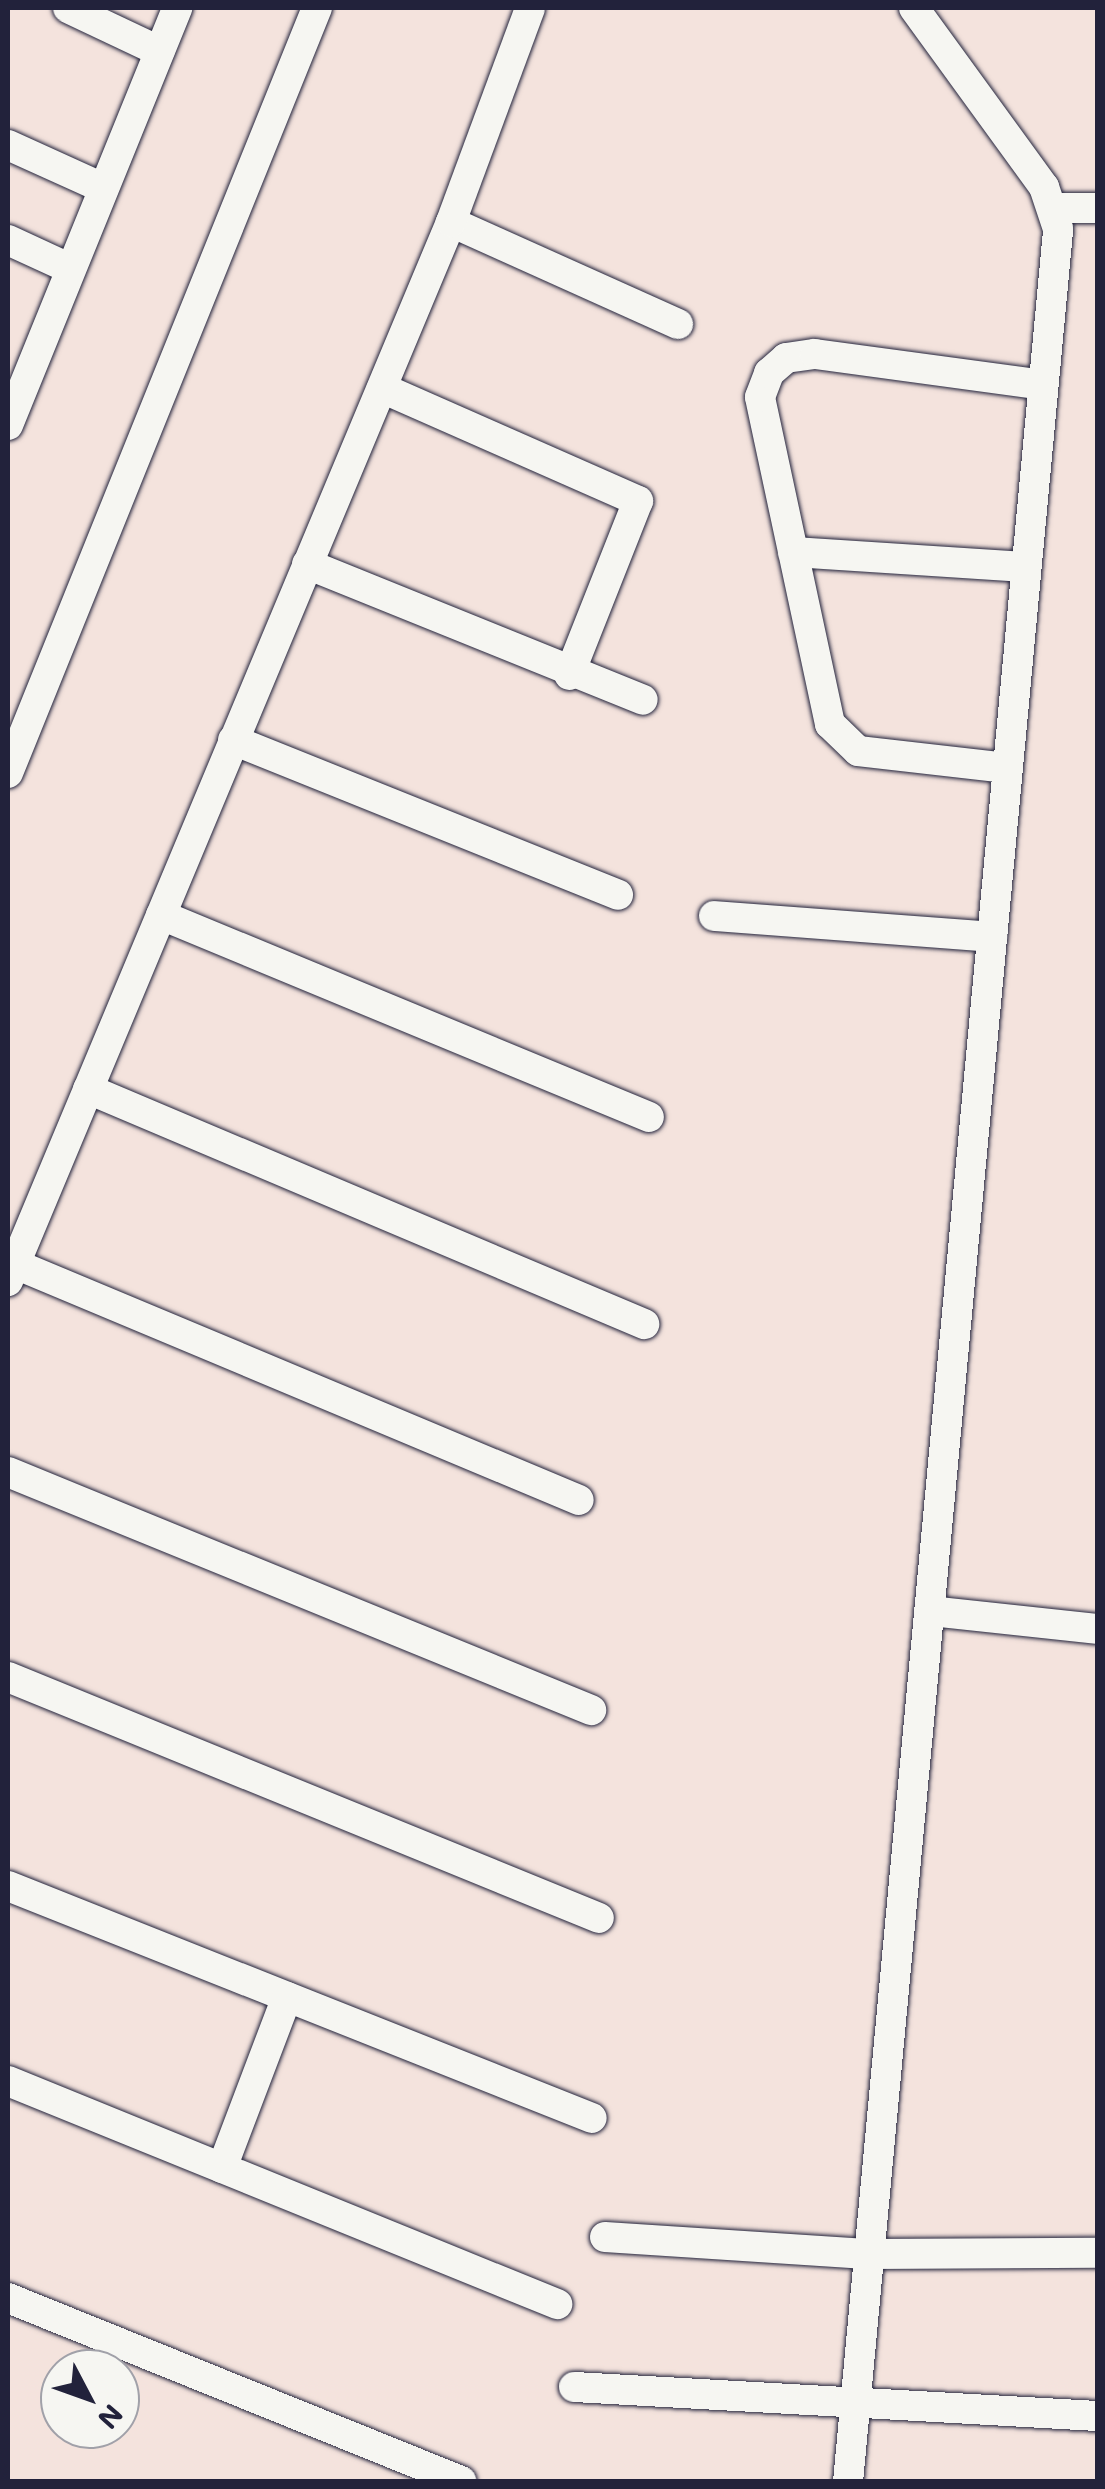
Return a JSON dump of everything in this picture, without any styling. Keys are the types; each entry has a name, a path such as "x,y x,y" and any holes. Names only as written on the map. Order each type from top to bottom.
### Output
{"street":[{"path":"68,8 159,50"},
{"path":"8,425 177,8"},
{"path":"8,772 317,8"},
{"path":"530,8 451,222 11,1273 580,1500"},
{"path":"848,2482 1043,385 1054,208 914,8"},
{"path":"8,145 103,188"},
{"path":"1054,208 1098,208"},
{"path":"451,222 678,324"},
{"path":"8,240 71,269"},
{"path":"1007,768 858,751 830,724 760,397 769,373 786,358 814,354 1043,385"},
{"path":"382,388 638,502 570,675"},
{"path":"794,552 1026,567"},
{"path":"307,564 570,675 642,700"},
{"path":"234,740 618,895"},
{"path":"161,915 650,1117"},
{"path":"714,916 992,937"},
{"path":"88,1089 644,1324"},
{"path":"8,1472 591,1710"},
{"path":"930,1611 1098,1629"},
{"path":"8,1676 598,1918"},
{"path":"8,1886 592,2118"},
{"path":"222,2168 287,1997"},
{"path":"8,2081 557,2304"},
{"path":"605,2237 870,2254 1098,2253"},
{"path":"8,2298 462,2481"},
{"path":"574,2387 1098,2416"}]}
